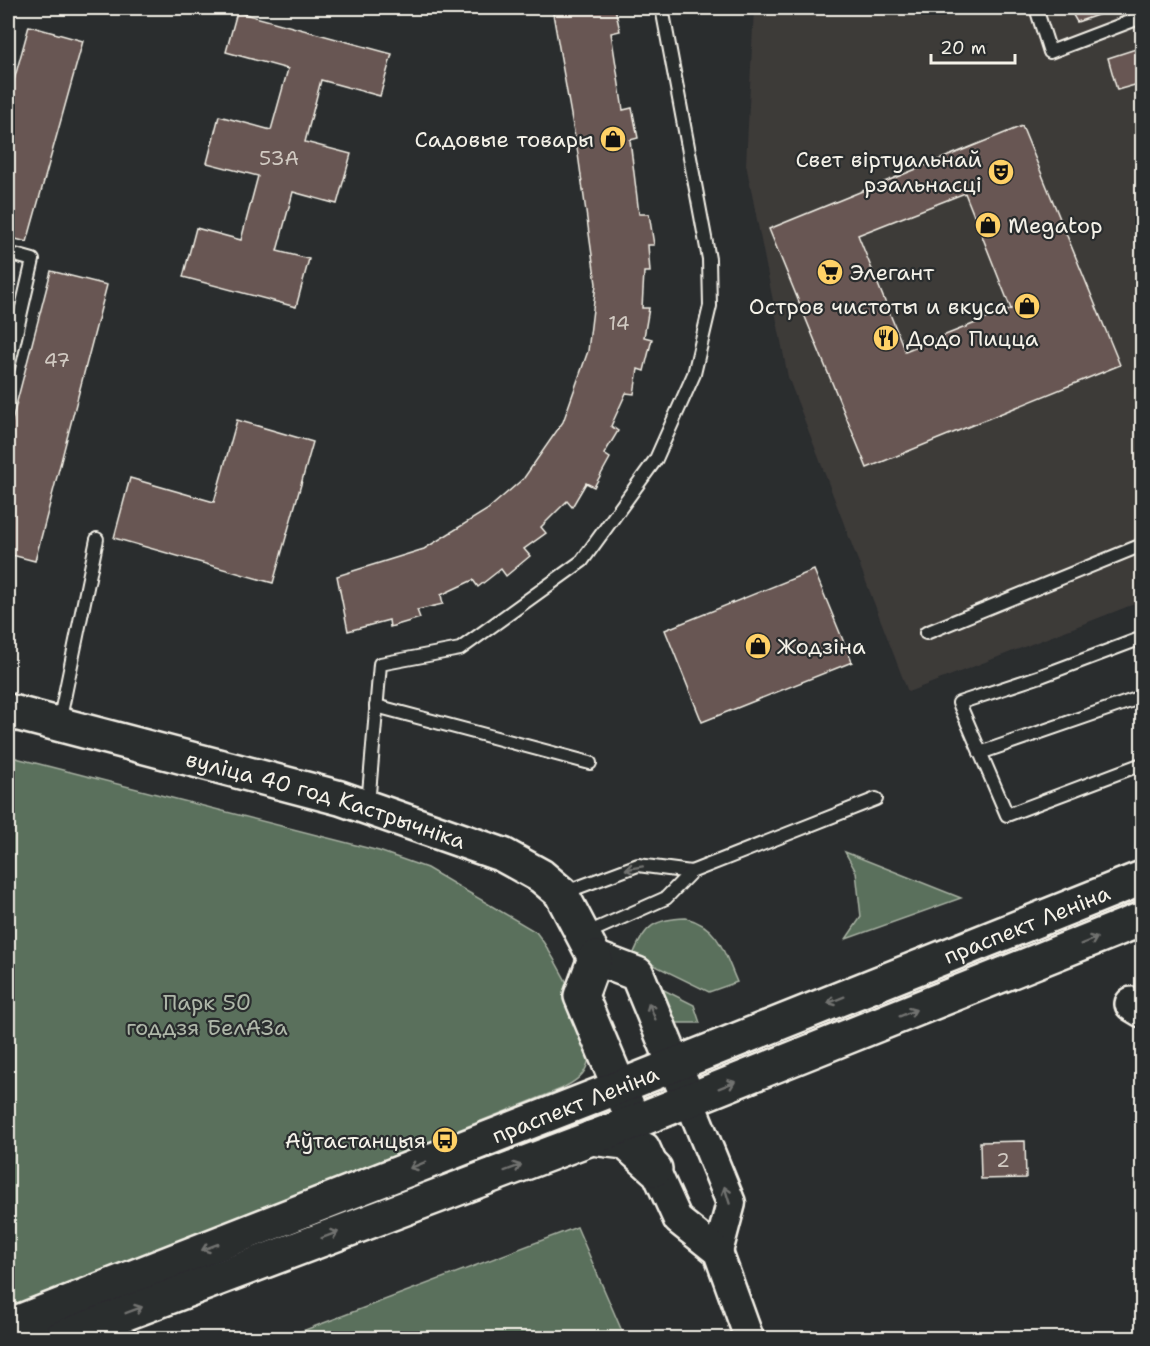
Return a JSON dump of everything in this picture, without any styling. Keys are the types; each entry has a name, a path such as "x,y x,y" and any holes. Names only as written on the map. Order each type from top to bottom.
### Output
{"main road":[{"name":"вуліца 40 год Кастрычніка","path":"8,711 368,807 503,855 541,876 561,893 589,946"},
{"name":"праспект Леніна","path":"8,1326 675,1065 1143,878"},
{"name":"праспект Леніна","path":"60,1338 634,1122 1143,919"},
{"path":"634,1122 581,996 589,946 637,974 689,1100"},
{"path":"591,1138 625,1142 656,1169"}],"street":[{"path":"689,1100 731,1203 718,1252"},
{"path":"634,1122 678,1220 718,1252 749,1338"}],"lane":[{"path":"368,807 380,664 460,649 582,561 656,459 694,374 710,306 709,259 663,8"},
{"path":"1036,8 1050,52 1143,17"},
{"path":"8,253 33,260 8,368"},
{"path":"59,724 97,538"},
{"path":"926,633 1143,545"},
{"path":"1143,638 1041,676 958,702 1008,815 1143,764"},
{"path":"981,753 1143,698"},
{"path":"376,706 590,763"},
{"path":"589,946 666,898 692,872 876,799"},
{"path":"561,893 638,865 692,872"}],"shaded area":[{"path":"754,8 1142,8 1142,601 908,692 788,377 746,164"}],"green space":[{"name":"Парк 50 годдзя БелАЗа","path":"8,756 379,851 427,868 536,932 554,959 582,1018 589,1055 584,1072 561,1089 8,1310"},
{"path":"845,852 961,898 846,939 861,917 856,872"},
{"path":"686,918 697,922 714,935 724,951 737,982 709,992 633,955 642,937 652,926 666,920"},
{"path":"646,981 694,1005 700,1023 671,1023"},
{"path":"577,1227 625,1338 284,1338"}],"building":[{"path":"552,8 615,8 620,31 611,33 623,110 632,108 638,138 630,140 639,214 649,214 654,245 648,245 650,272 644,272 642,308 649,308 644,337 652,339 644,371 638,369 634,394 626,393 611,426 618,431 604,454 610,458 594,487 586,483 572,507 567,501 541,527 546,533 524,549 530,556 506,576 501,569 478,587 473,580 441,595 443,604 417,610 420,618 390,627 389,620 348,631 337,576 424,549 487,510 524,478 563,422 588,351 596,284 578,154"},
{"path":"1069,8 1118,8 1077,22"},
{"path":"237,12 392,54 380,96 321,80 305,142 351,154 337,204 293,192 277,251 309,259 296,307 183,277 196,228 241,240 258,176 207,163 219,116 271,130 288,69 226,52"},
{"path":"29,26 83,41 27,242 8,237 8,102"},
{"path":"1142,47 1142,83 1117,90 1108,58"},
{"name":"Элегант","path":"1022,126 1120,365 867,468 769,229","holes":["965,193 1011,309 905,351 858,235"]},
{"path":"51,271 107,285 35,561 8,554 8,436"},
{"path":"237,420 313,442 273,583 114,538 130,478 214,502"},
{"name":"Жодзіна","path":"814,570 852,662 702,722 665,630"},
{"path":"1025,1141 1026,1178 981,1179 980,1142"}],"place":[{"name":"Садовые товары","path":"613,139"},
{"name":"Свет віртуальнай рэальнасці","path":"1001,172"},
{"name":"Megatop","path":"988,225"},
{"name":"Элегант","path":"830,272"},
{"name":"Остров чистоты и вкуса","path":"1027,306"},
{"name":"Додо Пицца","path":"886,338"},
{"name":"Жодзіна","path":"758,646"},
{"name":"Аўтастанцыя","path":"445,1140"}]}
